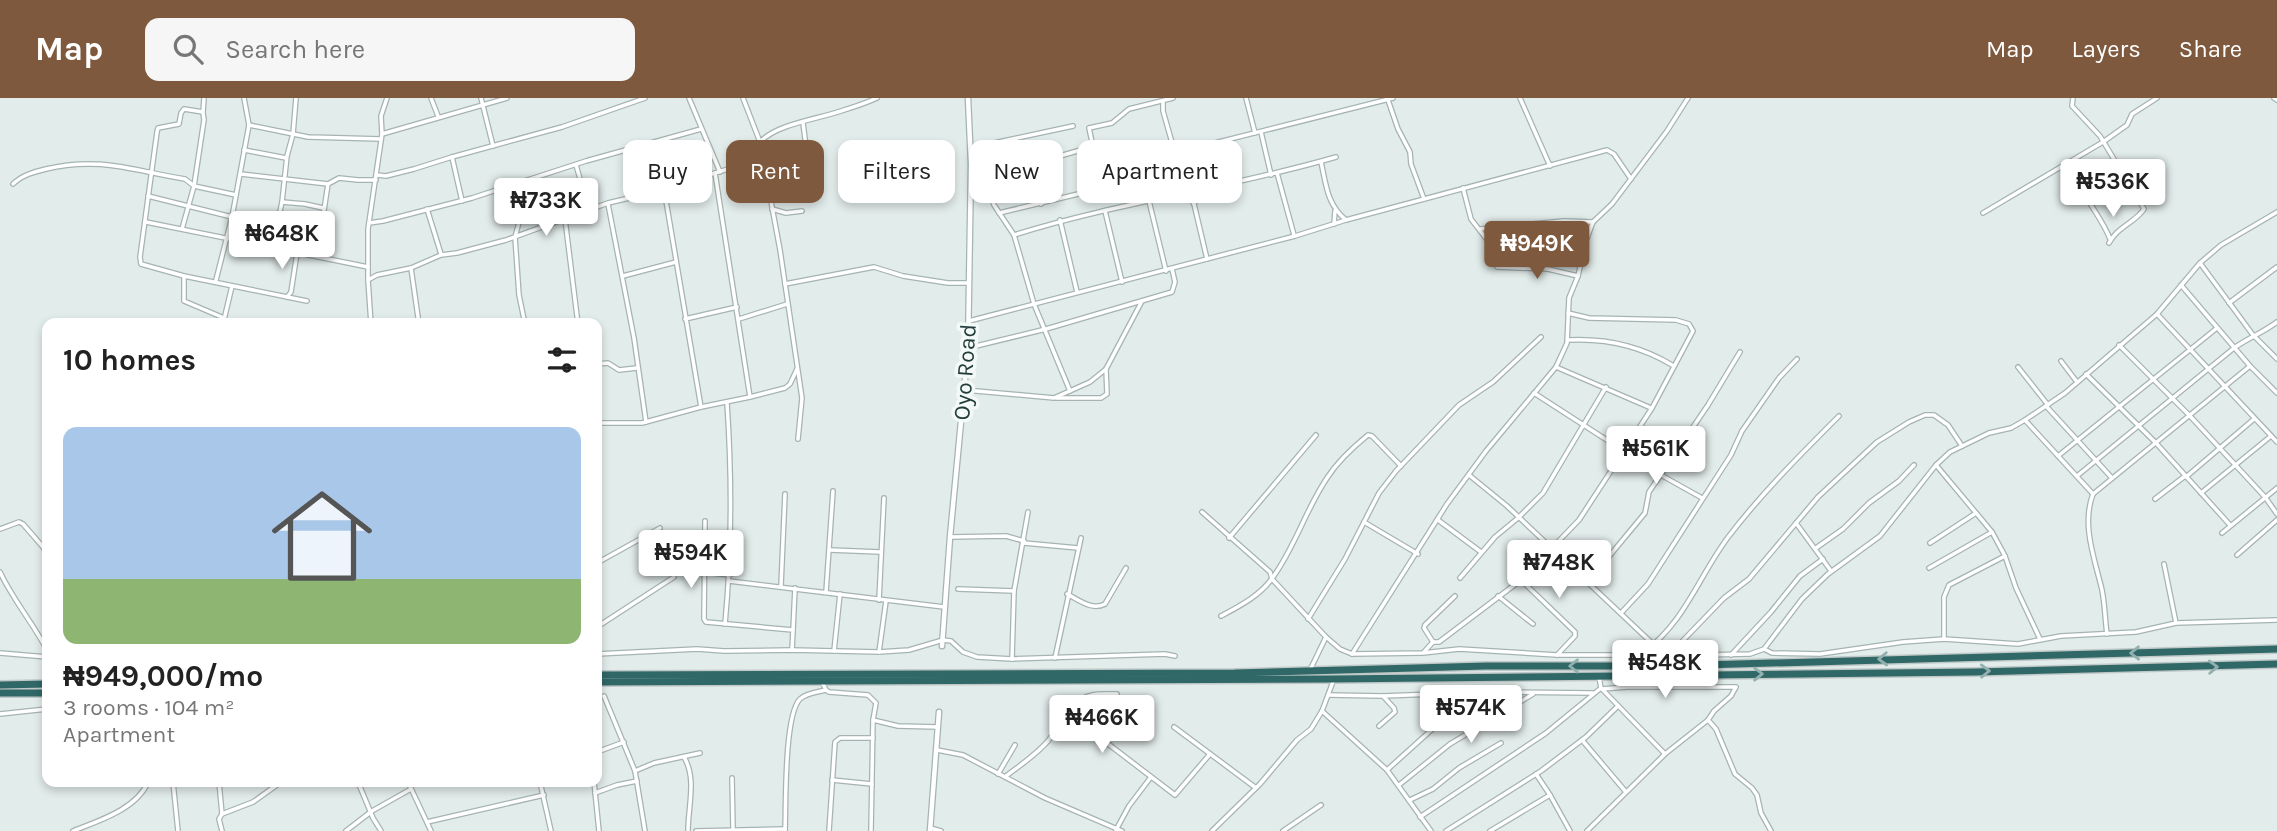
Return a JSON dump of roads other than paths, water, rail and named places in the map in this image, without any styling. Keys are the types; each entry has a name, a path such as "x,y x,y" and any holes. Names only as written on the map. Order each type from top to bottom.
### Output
{"highway":[{"path":"602,682 1235,676 1309,671 1631,666 2277,649"},
{"path":"602,676 1235,676 1334,679 1989,671 2277,664"},
{"path":"0,685 42,684"},
{"path":"0,693 42,693"}],"street":[{"path":"182,229 194,186 204,120 204,98"},
{"path":"215,281 232,217 250,125 244,98"},
{"path":"272,248 282,202 286,158 293,134 296,98"},
{"path":"432,98 438,116"},
{"path":"481,98 493,146"},
{"path":"250,125 308,137 381,136 438,116 507,98"},
{"path":"241,174 328,184 339,178 358,180 386,176 562,127 645,98"},
{"path":"689,98 717,173 750,397"},
{"path":"743,98 759,140"},
{"path":"762,140 778,131 877,98"},
{"name":"Oyo Road","path":"968,98 971,140"},
{"path":"1090,140 1089,128 1112,123 1129,109 1173,98"},
{"path":"1245,98 1255,134"},
{"path":"1520,98 1550,166"},
{"path":"1352,654 1469,475 1556,367 1568,340 1569,298 1593,222 1631,180 1688,98"},
{"path":"2073,98 2073,106 2103,142 2144,209 2110,241 2107,230 2096,217 2084,192"},
{"path":"1983,214 2103,142 2127,125 2132,114 2157,98"},
{"path":"1230,140 1391,99 1398,129 1410,152 1411,164 1424,199"},
{"path":"371,318 368,280 369,223 384,100"},
{"path":"1163,102 1171,140"},
{"path":"203,112 184,109 179,124 158,128 150,171 141,264 184,276 264,290 307,301"},
{"path":"803,123 805,140"},
{"path":"1008,140 1073,126"},
{"path":"369,223 462,201 701,129"},
{"path":"1261,132 1271,175"},
{"path":"244,150 286,158"},
{"path":"969,321 1166,271 1607,150 1614,154 1631,180"},
{"path":"452,157 462,201"},
{"path":"1242,181 1336,157"},
{"path":"1321,162 1329,198 1335,211 1346,220"},
{"path":"13,184 20,177 41,170 80,163 118,164 185,179 194,186 236,195"},
{"path":"576,165 590,210"},
{"path":"712,175 726,170"},
{"path":"1278,173 1294,236"},
{"path":"317,256 328,184"},
{"path":"512,185 521,215 515,237 523,318"},
{"path":"1463,188 1471,219 1491,246 1498,268 1548,270 1578,276"},
{"path":"999,213 1077,195"},
{"path":"148,196 232,217 276,224"},
{"path":"368,280 377,275 411,268 441,255 515,237 623,199"},
{"path":"282,202 323,208"},
{"path":"608,203 634,338 646,422"},
{"path":"666,203 701,407"},
{"path":"771,203 802,398 798,439"},
{"name":"Oyo Road","path":"942,643 968,348 971,203"},
{"path":"992,203 1014,235 1034,304 1070,391"},
{"path":"1014,235 1060,220 1140,203"},
{"path":"1149,203 1166,271"},
{"path":"1194,204 1207,259"},
{"path":"427,209 441,255"},
{"path":"772,209 786,213 802,211"},
{"path":"1105,211 1122,282"},
{"path":"1334,224 1335,211"},
{"path":"1643,653 1651,656 1750,654 1764,649 1802,599 1831,571 1880,536 1950,452 1989,433 2011,428 2047,406 2157,314 2200,263 2230,240 2277,212"},
{"path":"565,219 577,318"},
{"path":"1060,220 1077,292"},
{"path":"1480,229 1564,221 1593,222"},
{"path":"146,222 368,267"},
{"path":"287,297 291,292 297,253"},
{"path":"623,276 676,262"},
{"path":"2200,263 2253,335 2277,359"},
{"path":"785,284 874,267 903,276 970,284"},
{"path":"2229,303 2277,267"},
{"path":"411,268 418,318"},
{"path":"968,348 1046,329 1172,292 1175,282 1172,269"},
{"path":"184,276 184,301 218,318"},
{"path":"2181,285 2234,348 2277,393"},
{"path":"225,318 232,286"},
{"path":"1054,398 1090,382 1106,369 1142,301"},
{"path":"739,319 788,303"},
{"path":"685,319 737,307"},
{"path":"1423,653 1433,642 1439,642 1521,580 1579,520 1652,408 1693,331 1689,324 1658,318 1589,318 1568,313"},
{"path":"2157,314 2275,438 2201,493"},
{"path":"2077,476 2234,348 2277,322"},
{"path":"2058,456 2079,442 2217,328"},
{"path":"1308,619 1345,559 1378,493 1459,405 1493,382 1541,337"},
{"path":"1568,340 1610,341 1641,349 1673,365"},
{"path":"2119,345 2221,449 2277,514"},
{"path":"1587,583 1623,543 1645,513 1649,492 1740,352"},
{"path":"1621,614 1648,584 1731,455 1742,431 1779,378 1797,359"},
{"path":"2062,361 2077,382"},
{"path":"602,364 608,363 619,370 637,368"},
{"path":"2107,634 2088,520 2088,508 2093,494 2250,366"},
{"path":"602,423 646,422 785,387 790,384 797,367"},
{"path":"1556,367 1652,408"},
{"path":"2018,367 2047,406 2112,478"},
{"path":"965,390 1054,398 1101,398 1107,394 1106,369"},
{"path":"2087,374 2139,425 2230,525"},
{"path":"1460,578 1481,552 1543,493 1606,387"},
{"path":"1534,393 1661,475 1702,498"},
{"path":"726,624 731,548 731,456 727,403"},
{"path":"1669,656 1724,598 1749,579 1818,497 1877,442 1909,422 1925,415 1934,415 1942,419 1962,446"},
{"path":"1202,512 1270,572 1272,579 1326,637 1340,649 1352,654 1423,653 1459,649 1557,655 1636,655 1654,645 1680,617 1716,555 1764,492 1839,416"},
{"path":"2155,499 2221,449 2255,419"},
{"path":"2025,421 2093,494"},
{"path":"1229,538 1316,435"},
{"path":"1222,616 1248,601 1272,579 1325,480 1340,460 1363,439 1368,435 1372,436 1401,466"},
{"path":"1816,548 1843,529 1914,465"},
{"path":"1936,466 1992,532 2040,639"},
{"path":"1469,475 1518,517 1654,645"},
{"path":"2222,533 2277,488"},
{"path":"826,592 833,491"},
{"path":"781,587 785,494"},
{"path":"879,600 884,498"},
{"path":"1012,659 1014,591 1028,513"},
{"path":"1930,543 1976,513"},
{"path":"1438,520 1481,552"},
{"path":"2237,555 2277,520"},
{"path":"705,521 706,622 793,630"},
{"path":"0,529 19,522 42,545"},
{"path":"1364,522 1418,554"},
{"path":"1796,523 1831,571"},
{"path":"602,560 660,528"},
{"path":"1929,568 1992,532"},
{"path":"950,537 1006,536 1024,542 1078,548"},
{"path":"1055,658 1081,538"},
{"path":"705,547 731,548"},
{"path":"830,550 880,552"},
{"path":"1944,639 1944,597 1949,585 2005,556"},
{"path":"1731,654 1771,612 1800,576 1823,559"},
{"path":"2164,564 2176,623"},
{"path":"1067,594 1093,607 1100,607 1105,604 1126,568"},
{"path":"0,572 42,640"},
{"path":"704,572 730,575"},
{"path":"602,624 674,577"},
{"path":"1521,580 1575,632 1575,636 1557,655"},
{"path":"729,581 944,607"},
{"path":"792,649 795,588"},
{"path":"958,589 1014,591"},
{"path":"834,652 840,594"},
{"path":"1433,642 1424,628 1455,596"},
{"path":"1498,596 1532,624"},
{"path":"879,652 886,601"},
{"path":"1764,649 1772,653 1820,654 1944,639 2018,644 2040,639 2136,632 2176,623 2277,620"},
{"path":"1309,671 1326,637"},
{"path":"602,654 697,649 879,652 909,650 951,641 963,652 977,657 1012,659 1165,654 1175,656"},
{"path":"0,653 42,657"},
{"path":"1631,666 1636,655"},
{"path":"1599,675 1601,689 1665,754"},
{"path":"1212,831 1256,788 1297,740 1311,729 1322,711 1334,679"},
{"path":"821,680 826,690"},
{"path":"1420,817 1546,733 1601,689 1736,687 1708,720 1665,754 1587,831"},
{"path":"696,831 785,830 789,737 793,712 800,699 826,690 868,695 876,703 873,720 871,831"},
{"path":"1387,770 1438,724 1487,692"},
{"path":"1399,785 1450,744 1534,693"},
{"path":"1329,695 1593,693"},
{"path":"1005,778 1049,740 1057,726 1081,699 1117,694"},
{"path":"604,696 635,771 645,831"},
{"path":"1379,726 1395,712 1395,708 1383,696"},
{"path":"1446,831 1583,740 1618,706"},
{"path":"0,713 42,709"},
{"path":"1072,710 1103,740 1173,794 1178,794 1210,754"},
{"path":"1322,711 1387,770 1431,831"},
{"path":"939,712 930,830 941,831"},
{"path":"873,720 898,726 938,727"},
{"path":"1708,720 1716,729 1735,774 1757,795 1761,813 1771,831"},
{"path":"1174,727 1256,788"},
{"path":"829,831 836,740 840,737 873,738"},
{"path":"1583,740 1627,792"},
{"path":"602,750 624,742"},
{"path":"1410,800 1433,789 1459,768 1501,743"},
{"path":"999,774 1015,745"},
{"path":"937,750 963,755 1045,798 1118,830 1129,806 1151,777"},
{"path":"635,771 654,763 700,753"},
{"path":"684,757 689,766 691,790 688,831"},
{"path":"1535,774 1570,831"},
{"path":"732,778 733,830"},
{"path":"832,780 873,784"},
{"path":"595,793 638,781"},
{"path":"73,831 121,811 146,787"},
{"path":"174,787 178,831"},
{"path":"219,787 222,814 219,819 222,831"},
{"path":"222,814 253,802 274,787"},
{"path":"360,787 373,818 382,831"},
{"path":"541,787 551,831"},
{"path":"594,787 599,831"},
{"path":"346,831 372,811 411,789 431,831"},
{"path":"1490,831 1550,795"},
{"path":"427,822 544,796"},
{"path":"1283,831 1321,805"}]}
